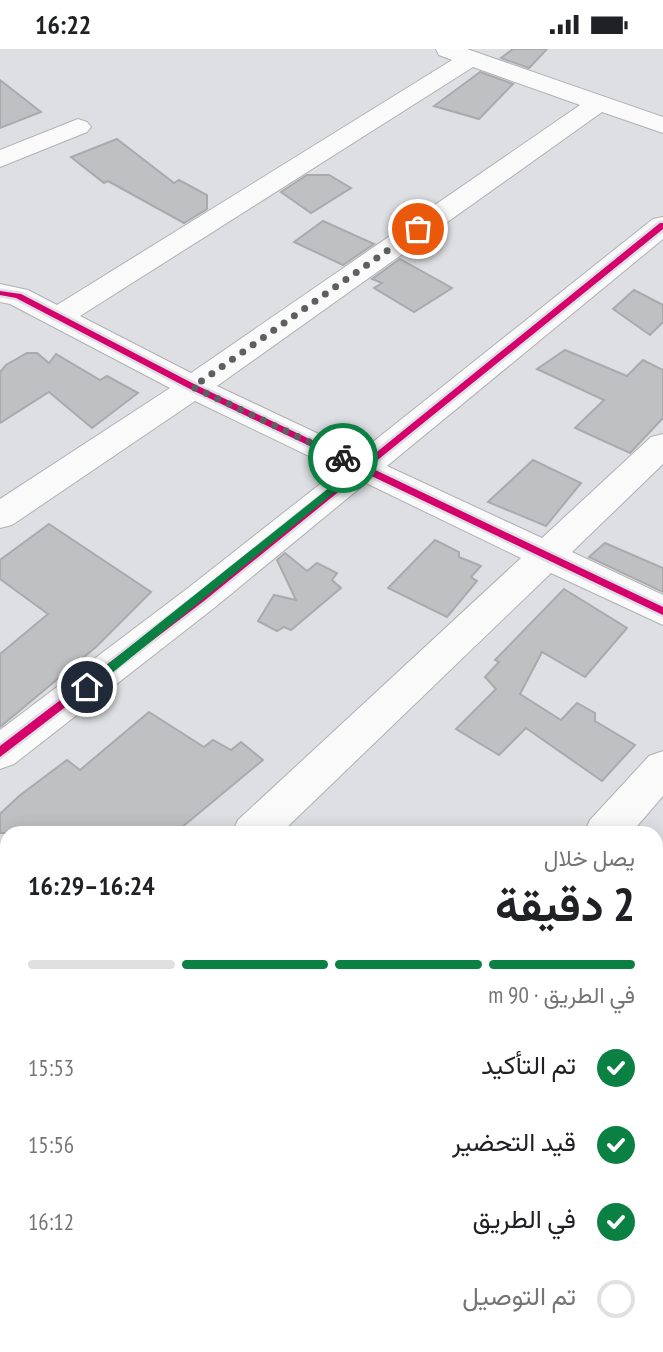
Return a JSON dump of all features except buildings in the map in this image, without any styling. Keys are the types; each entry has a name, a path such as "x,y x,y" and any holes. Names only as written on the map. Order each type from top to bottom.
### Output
{"street":[{"path":"445,49 663,125"},
{"path":"60,316 471,58"},
{"path":"0,516 193,387 599,103"},
{"path":"0,159 78,127"},
{"path":"0,752 201,598 663,225"},
{"path":"0,293 18,296 60,316 193,387 663,611"},
{"path":"260,826 663,445"},
{"path":"611,826 663,768"}],"cycle path":[{"path":"0,752 201,598 663,225"},
{"path":"0,293 18,296 193,387 663,611"}],"way so far":[{"path":"343,458 193,387 418,229"}],"route":[{"path":"87,687 361,467 343,458"}]}
